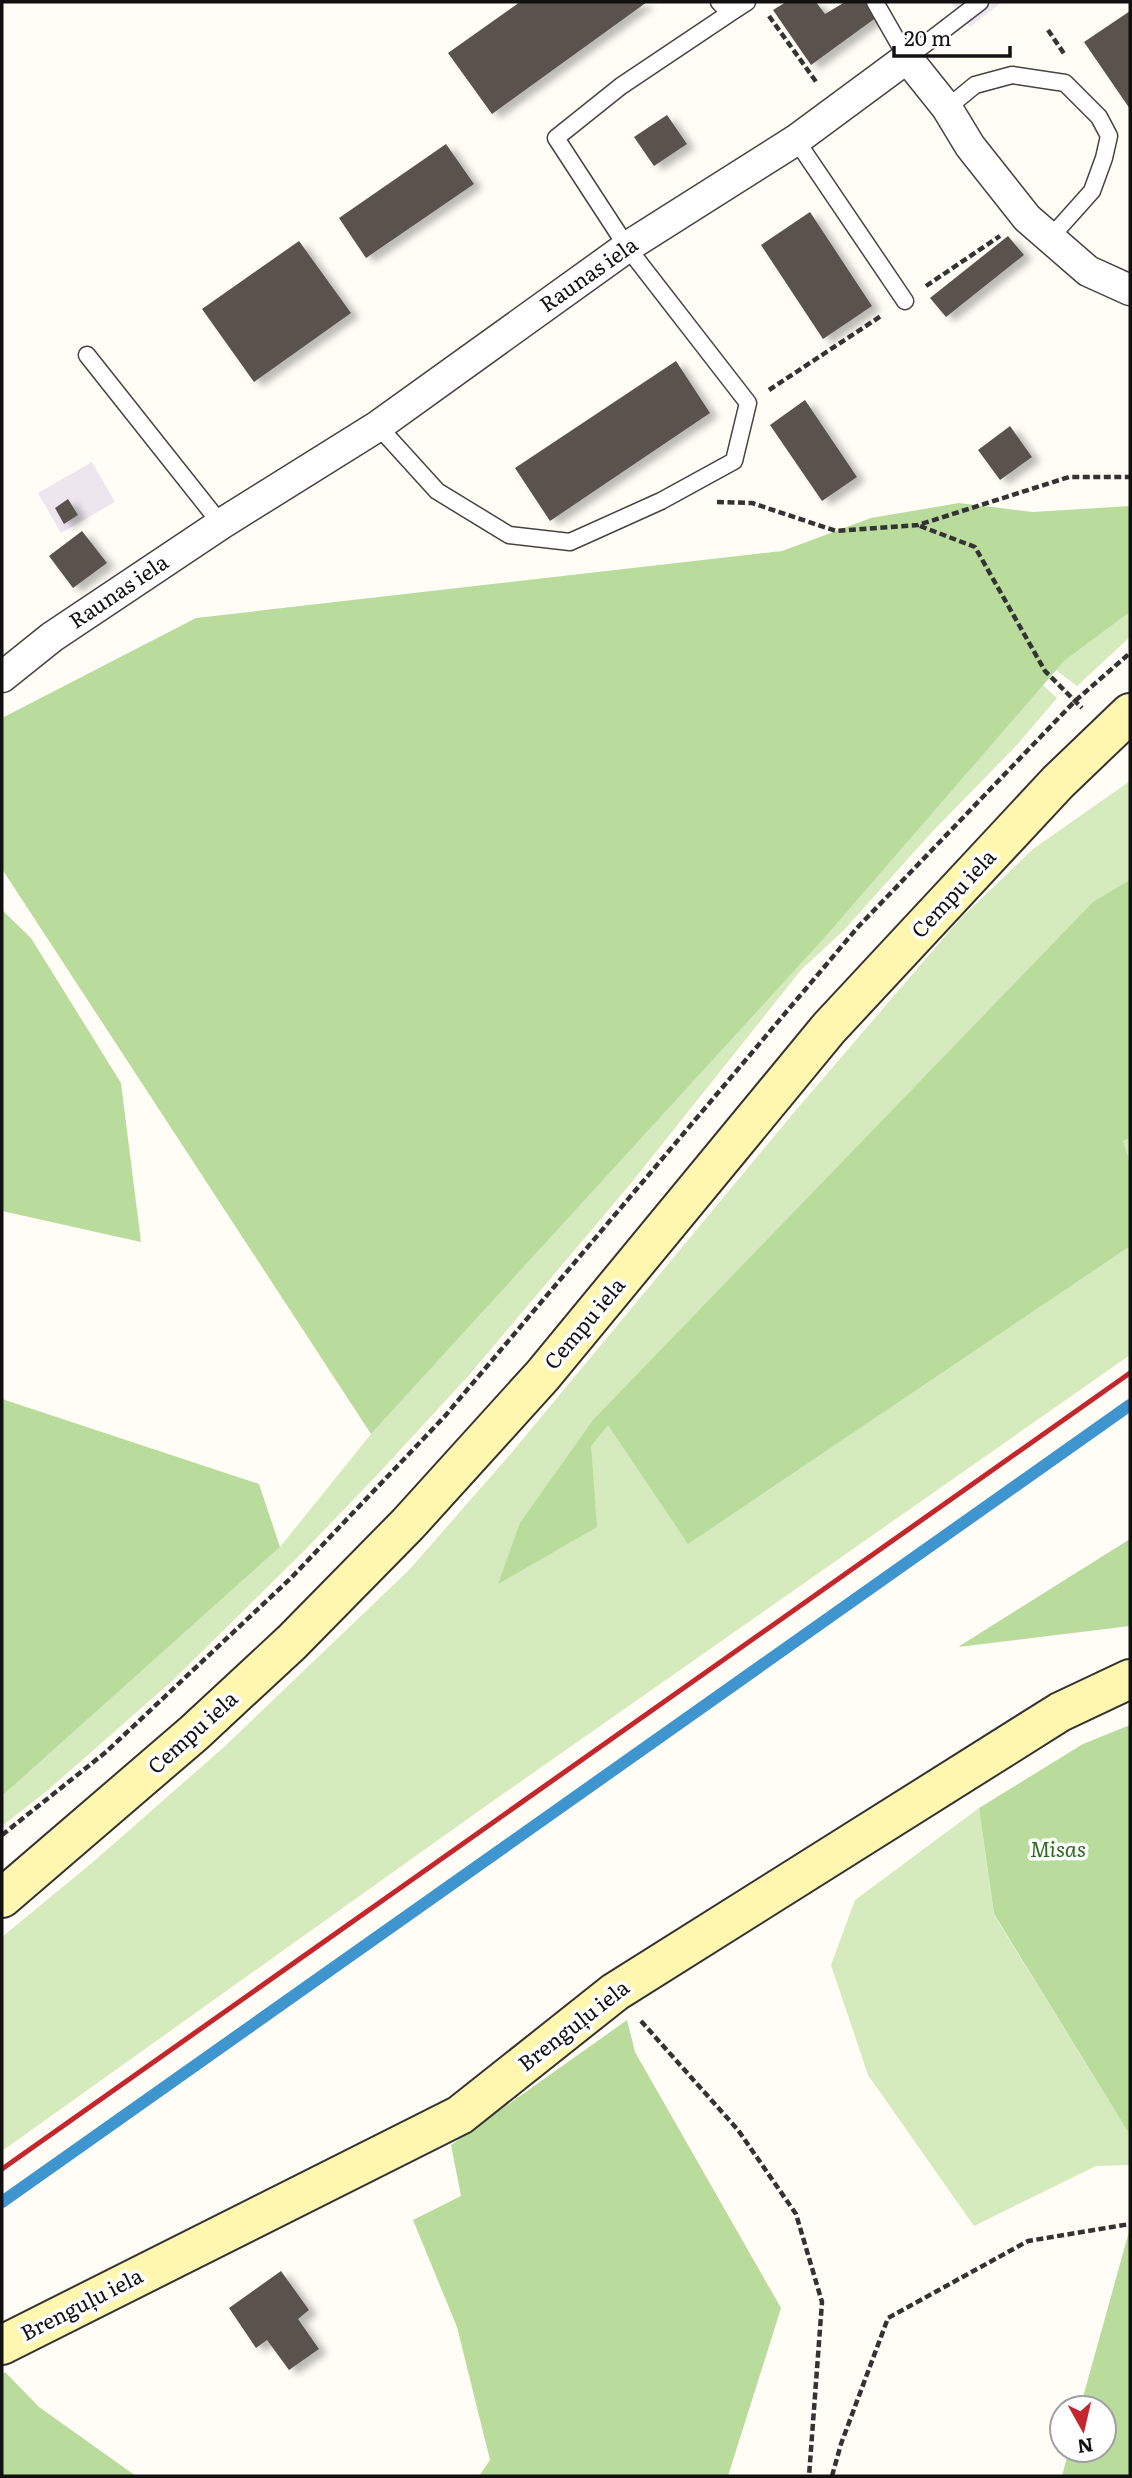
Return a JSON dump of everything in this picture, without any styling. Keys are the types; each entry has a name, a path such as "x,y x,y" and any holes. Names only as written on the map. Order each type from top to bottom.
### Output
{"main road":[{"name":"Cempu iela","path":"2,1898 194,1733 292,1642 408,1524 543,1375 829,1028 1048,792 1119,723"},
{"name":"Brenguļu iela","path":"2,2345 460,2115 615,1992 1060,1712 1130,1679"}],"street":[{"path":"907,58 947,108 970,146 1027,218 1088,271 1130,290"},
{"name":"Raunas iela","path":"2,677 52,637 221,524 378,426 627,247 796,140 907,58"}],"lane":[{"path":"378,426 437,491 509,536 570,542 660,501 734,461 748,403 627,247 556,138 724,7 747,2"},
{"path":"875,2 907,58 979,2"},
{"path":"947,108 975,85 1012,75 1065,83 1100,117 1110,136 1092,191 1049,238"},
{"path":"796,140 905,301"},
{"path":"87,355 221,524"}],"path":[{"path":"765,10 836,110"},
{"path":"660,501 752,503 836,531 918,525 1069,477 1130,477"},
{"path":"918,525 975,547 1045,671 1119,723"},
{"path":"2,1835 106,1752 292,1577"},
{"path":"615,1992 738,2130 796,2214 822,2302 809,2476"},
{"path":"832,2476 841,2444 888,2318 1028,2241 1130,2224"}],"shaded area":[{"path":"951,2 1002,2 970,27"},
{"path":"92,462 115,502 61,533 38,493"}],"green space":[{"path":"959,503 1033,512 1130,506 1130,612 1064,661 827,935 371,1434 2,869 2,718 196,618 782,551 871,518"},
{"path":"1130,612 1130,637 1077,686 1056,670 1064,661"},
{"path":"1043,685 1057,698 1016,746 932,832 844,930 801,970 632,1182 470,1374 303,1552 172,1681 48,1790 2,1826 2,1796 280,1547 371,1434 827,935"},
{"path":"1130,781 1130,1355 483,1808 2,2151 2,1937 93,1862 224,1747 410,1569 513,1451 796,1110 959,920 1033,849"},
{"path":"1130,880 1130,1138 1123,1141 1130,1163 1130,1246 688,1544 608,1425 591,1446 597,1527 498,1584 520,1523 593,1420 1093,902"},
{"path":"2,910 31,938 121,1083 141,1242 2,1211"},
{"path":"2,1399 259,1484 280,1547 2,1796"},
{"path":"1130,1539 1130,1626 958,1647"},
{"name":"Misas","path":"1130,1725 1130,2135 994,1914 979,1808 1083,1744"},
{"path":"979,1808 994,1915 1130,2135 1130,2165 1096,2166 974,2226 868,2075 831,1965 855,1900"},
{"path":"627,2020 635,2052 781,2308 728,2476 479,2476 490,2460 457,2327 413,2220 461,2196 451,2145"},
{"path":"1130,2228 1130,2476 1062,2476 1065,2464 1118,2464 1118,2394 1084,2394"},
{"path":"5,2372 39,2407 136,2476 2,2476 2,2375"}],"building":[{"path":"520,2 647,2 492,114 448,53"},
{"path":"786,2 816,2 825,14 845,2 866,2 877,17 811,65 773,10"},
{"path":"1130,11 1130,109 1084,42"},
{"path":"667,115 687,144 654,166 634,137"},
{"path":"446,144 474,184 366,258 339,218"},
{"path":"810,212 872,306 823,339 761,245"},
{"path":"1008,236 1024,255 946,317 930,298"},
{"path":"299,241 351,313 254,382 202,309"},
{"path":"676,361 710,413 550,521 515,468"},
{"path":"805,400 857,477 822,501 770,425"},
{"path":"1010,426 1032,457 1000,480 978,450"},
{"path":"68,499 78,515 64,524 55,508"},
{"path":"82,531 107,563 73,588 49,556"},
{"path":"281,2271 309,2310 298,2319 319,2349 289,2370 267,2340 256,2348 229,2308"}],"waterway":[{"path":"2,2202 1130,1405"}],"railway":[{"path":"2,2169 1130,1373"}]}
